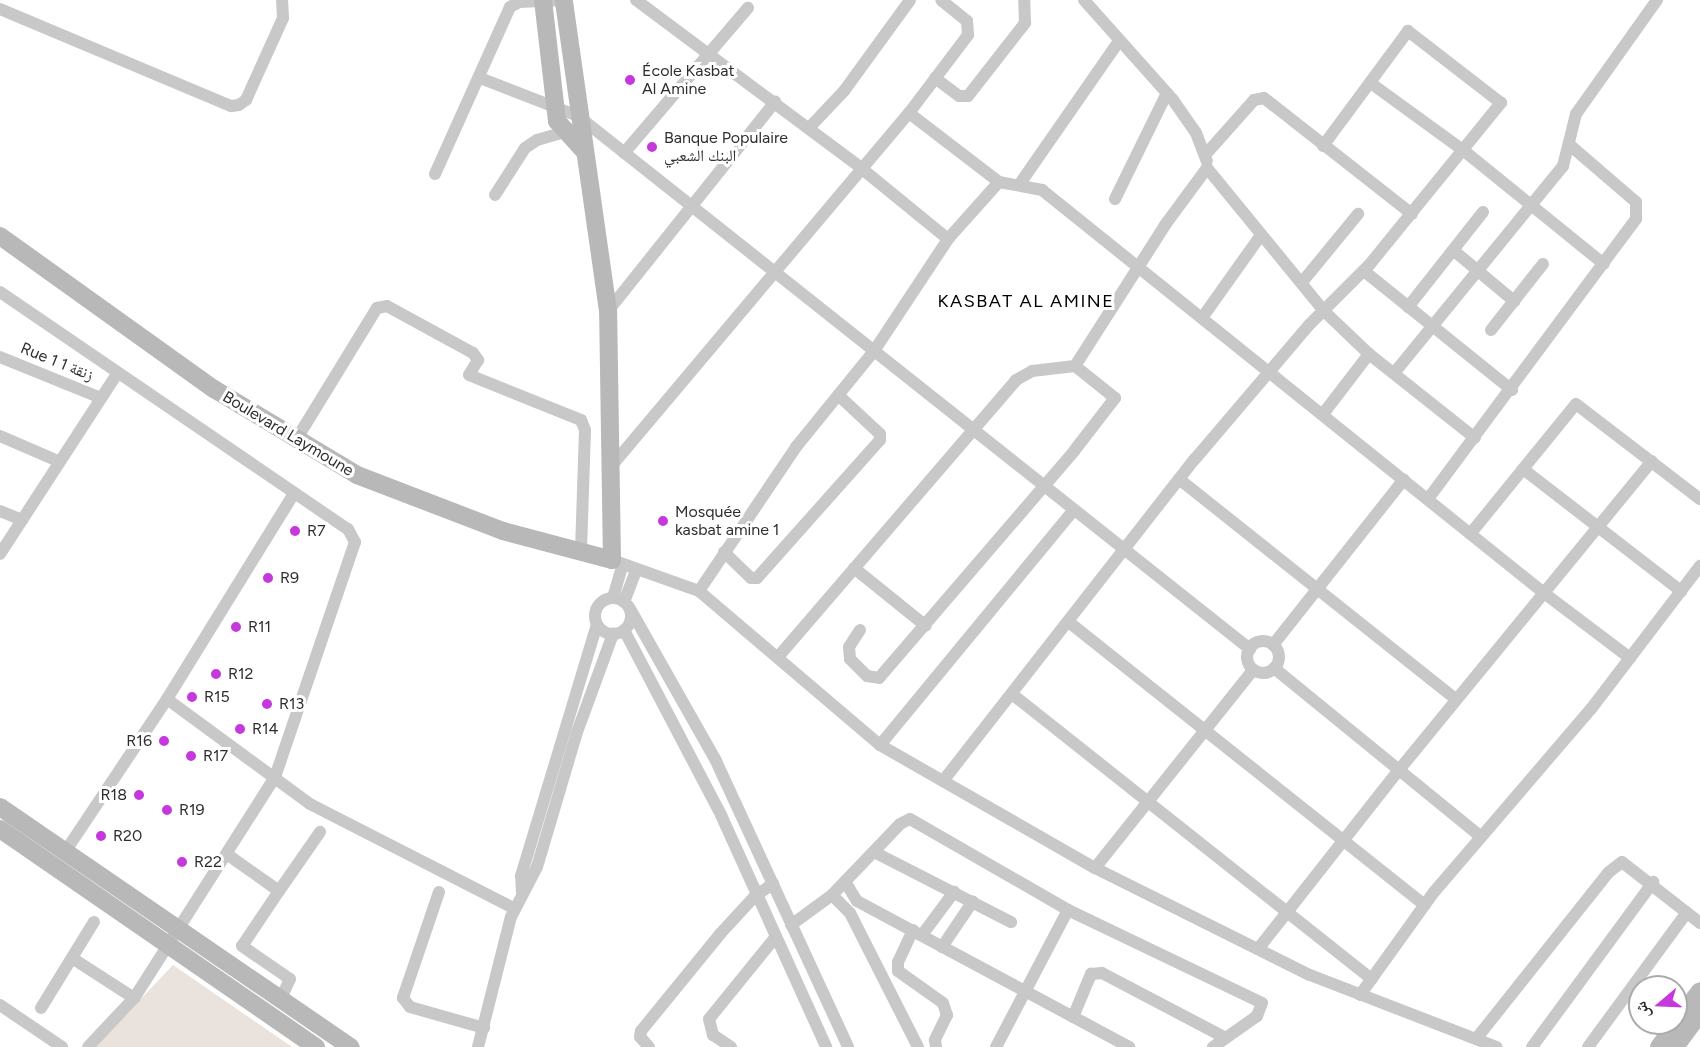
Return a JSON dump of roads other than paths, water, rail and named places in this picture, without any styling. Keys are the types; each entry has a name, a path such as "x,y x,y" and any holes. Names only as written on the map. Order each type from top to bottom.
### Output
{"street":[{"path":"0,9 231,105 246,100 283,18 282,0"},
{"path":"435,174 510,7 519,2 564,0 578,116 608,310 608,470 622,602 631,619 619,632 576,735 537,867 515,909 478,1047"},
{"path":"636,0 809,128 948,239"},
{"path":"809,128 844,92 910,0"},
{"path":"608,470 909,113 968,35 970,28 940,0"},
{"path":"935,78 959,96 968,96 1025,23 1024,0"},
{"path":"1084,0 1167,93 1206,154 1207,168 1261,235 1303,281 1325,312 1370,354 1475,438"},
{"path":"1395,372 1480,272 1563,166 1571,146 1576,114 1657,0"},
{"path":"543,1 554,106 565,132 583,150"},
{"path":"624,153 748,8"},
{"path":"943,781 1070,623 1179,479 1269,372 1364,271 1501,104 1408,31 1323,146"},
{"path":"1019,185 1119,41"},
{"path":"480,78 578,116 1250,649"},
{"path":"1371,84 1463,150 1531,208 1604,264"},
{"path":"1115,199 1167,93"},
{"path":"1206,154 1259,97 1412,214"},
{"path":"608,310 775,102"},
{"path":"909,113 999,182 1042,190 1544,593 1630,658"},
{"path":"495,195 525,148 537,140 565,132"},
{"path":"1428,499 1512,390 1636,219 1638,210 1635,202 1571,146"},
{"path":"1075,366 1137,267 1207,168"},
{"path":"699,591 796,447 874,351 948,239 999,182"},
{"path":"1408,307 1484,212"},
{"path":"1303,281 1358,214"},
{"path":"1202,318 1261,235"},
{"name":"Boulevard Laymoune","path":"0,236 214,389 357,475 438,509 503,531 581,550 617,562"},
{"path":"1453,250 1514,301"},
{"path":"1491,330 1544,264"},
{"path":"1364,271 1512,390"},
{"path":"0,292 293,495 348,529 356,542 275,777 228,855 134,998 88,1047"},
{"path":"296,440 377,308 387,306 473,353 478,360 469,375 581,420 585,430 581,550"},
{"path":"1323,414 1370,354"},
{"name":"Rue 1 زنقة 1","path":"0,357 101,398"},
{"path":"778,657 972,429 1024,374 1075,366 1115,398 1045,486 887,672 873,678 850,659 849,647 860,630"},
{"path":"0,554 117,374"},
{"path":"724,552 751,578 757,578 880,440 880,434 838,395"},
{"path":"1471,533 1575,404 1700,499"},
{"path":"0,436 60,462"},
{"path":"1258,949 1456,699 1652,461"},
{"path":"1522,469 1681,591"},
{"path":"1179,479 1456,699"},
{"path":"1273,645 1404,479"},
{"path":"65,852 167,699 293,495"},
{"path":"880,745 1074,510"},
{"path":"0,511 22,520"},
{"path":"617,562 699,591 880,745 1095,868 1359,996 1497,1047"},
{"path":"1359,996 1424,905 1480,837 1515,801 1630,658 1700,566"},
{"path":"854,568 926,626"},
{"path":"622,602 636,570"},
{"path":"522,892 520,876 597,625 597,607 622,602"},
{"path":"622,602 716,761 848,1047"},
{"path":"1070,623 1424,905"},
{"path":"597,625 619,632 721,815 774,939 826,1047"},
{"path":"1258,642 1273,645 1279,659 1274,668 1267,673 1253,670 1248,663 1250,649 1258,642"},
{"path":"1274,668 1480,837"},
{"path":"1095,868 1253,670"},
{"path":"1012,694 1372,979"},
{"path":"167,699 337,820 515,909"},
{"path":"0,807 351,1047"},
{"path":"791,925 846,883 900,824 910,819 1068,910 1262,1003 1257,1016 1213,1047"},
{"path":"0,829 316,1047"},
{"path":"230,963 320,832"},
{"path":"874,852 1011,922"},
{"path":"228,855 279,891"},
{"path":"1476,1039 1617,864 1622,862 1653,882 1700,923"},
{"path":"1532,1047 1653,882"},
{"path":"846,883 857,901 1129,1047"},
{"path":"649,1047 640,1036 641,1031 755,896 772,884"},
{"path":"439,892 403,998 410,1007 484,1028"},
{"path":"936,1047 935,1040 946,1015 943,1003 898,971 898,962 918,932 954,892"},
{"path":"832,895 850,913 918,1047"},
{"path":"942,946 973,901"},
{"path":"996,1047 1068,910"},
{"path":"1588,1047 1687,912"},
{"path":"40,1008 94,922"},
{"path":"731,1047 713,1035 709,1019 713,1009 774,939"},
{"path":"242,946 290,979 281,998"},
{"path":"72,958 134,998"},
{"path":"1073,1017 1091,974 1101,973 1226,1038"},
{"path":"1659,1047 1700,991"},
{"path":"0,1005 62,1047"},
{"path":"1675,1047 1700,1013"}],"place":[{"name":"École Kasbat Al Amine","path":"630,80"},
{"name":"Banque Populaire البنك الشعبي","path":"652,147"},
{"name":"Mosquée kasbat amine 1","path":"663,521"},
{"name":"R7","path":"295,531"},
{"name":"R9","path":"268,578"},
{"name":"R11","path":"236,627"},
{"name":"R12","path":"216,674"},
{"name":"R15","path":"192,697"},
{"name":"R13","path":"267,704"},
{"name":"R14","path":"240,729"},
{"name":"R16","path":"164,741"},
{"name":"R17","path":"191,756"},
{"name":"R18","path":"139,795"},
{"name":"R19","path":"167,810"},
{"name":"R20","path":"101,836"},
{"name":"R22","path":"182,862"}],"district":[{"name":"KASBAT AL AMINE","path":"1026,301"}]}
